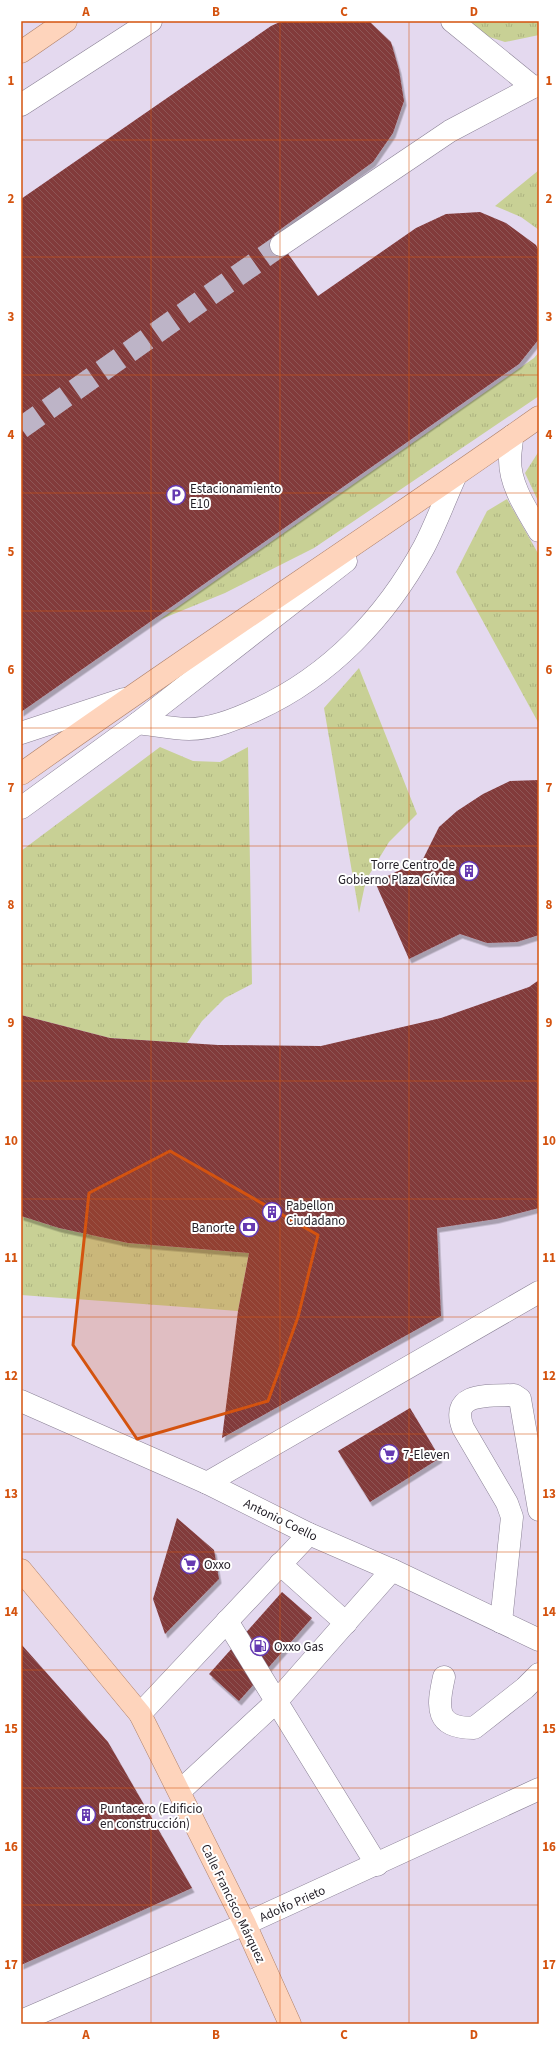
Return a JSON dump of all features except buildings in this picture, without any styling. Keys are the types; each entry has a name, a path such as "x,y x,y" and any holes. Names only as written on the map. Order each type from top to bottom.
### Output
{"main road":[{"path":"21,52 66,21"},
{"path":"21,774 128,698 539,417"},
{"name":"Calle Francisco Márquez","path":"21,1570 140,1714 180,1791 245,1924 290,2024"}],"street":[{"path":"21,105 151,21"},
{"path":"281,245 450,131 536,86 452,21"},
{"path":"512,436 510,462 514,482 523,503 539,531"},
{"path":"138,723 190,729 228,723 282,698 312,678 358,640 393,597 424,547 456,475"},
{"path":"21,808 138,723 456,475"},
{"path":"21,733 128,698"},
{"path":"207,1483 539,1292"},
{"path":"501,1622 512,1517 508,1503 463,1428 459,1418 460,1409 470,1398 514,1395 520,1399 539,1510"},
{"name":"Antonio Coello","path":"21,1401 207,1483 309,1534 392,1570 539,1640"},
{"path":"512,1517 539,1524"},
{"path":"140,1714 309,1534"},
{"path":"280,1564 346,1623"},
{"path":"180,1791 276,1702 392,1570"},
{"path":"227,1621 377,1864"},
{"path":"444,1677 438,1700 441,1714 446,1721 454,1726 474,1728 501,1708 539,1674"},
{"name":"Adolfo Prieto","path":"21,2021 245,1924 539,1789"}],"highlighted area":[{"path":"170,1151 318,1235 298,1317 268,1401 137,1439 73,1345 89,1193"}],"green space":[{"path":"464,21 539,21 539,35 505,42 477,33"},
{"path":"539,170 539,230 521,217 495,206"},
{"path":"539,352 539,396 314,548 225,593 159,620 534,358"},
{"path":"539,451 539,503 525,473"},
{"path":"507,499 539,555 539,724 456,572 487,511"},
{"path":"359,668 417,814 389,842 366,880 359,913 324,708"},
{"path":"160,747 193,761 220,762 248,747 252,984 225,998 202,1021 187,1043 110,1038 21,1015 21,851"},
{"path":"21,1216 59,1228 128,1243 249,1253 238,1311 21,1295"}],"tunnel":[{"path":"21,428 281,245"}],"place":[{"name":"Estacionamiento E10","path":"176,495"},
{"name":"Torre Centro de Gobierno Plaza Cívica","path":"469,871"},
{"name":"Pabellon Ciudadano","path":"272,1212"},
{"name":"Banorte","path":"249,1227"},
{"name":"7-Eleven","path":"389,1454"},
{"name":"Oxxo","path":"190,1564"},
{"name":"Oxxo Gas","path":"260,1646"},
{"name":"Puntacero (Edificio en construcción)","path":"86,1815"}]}
